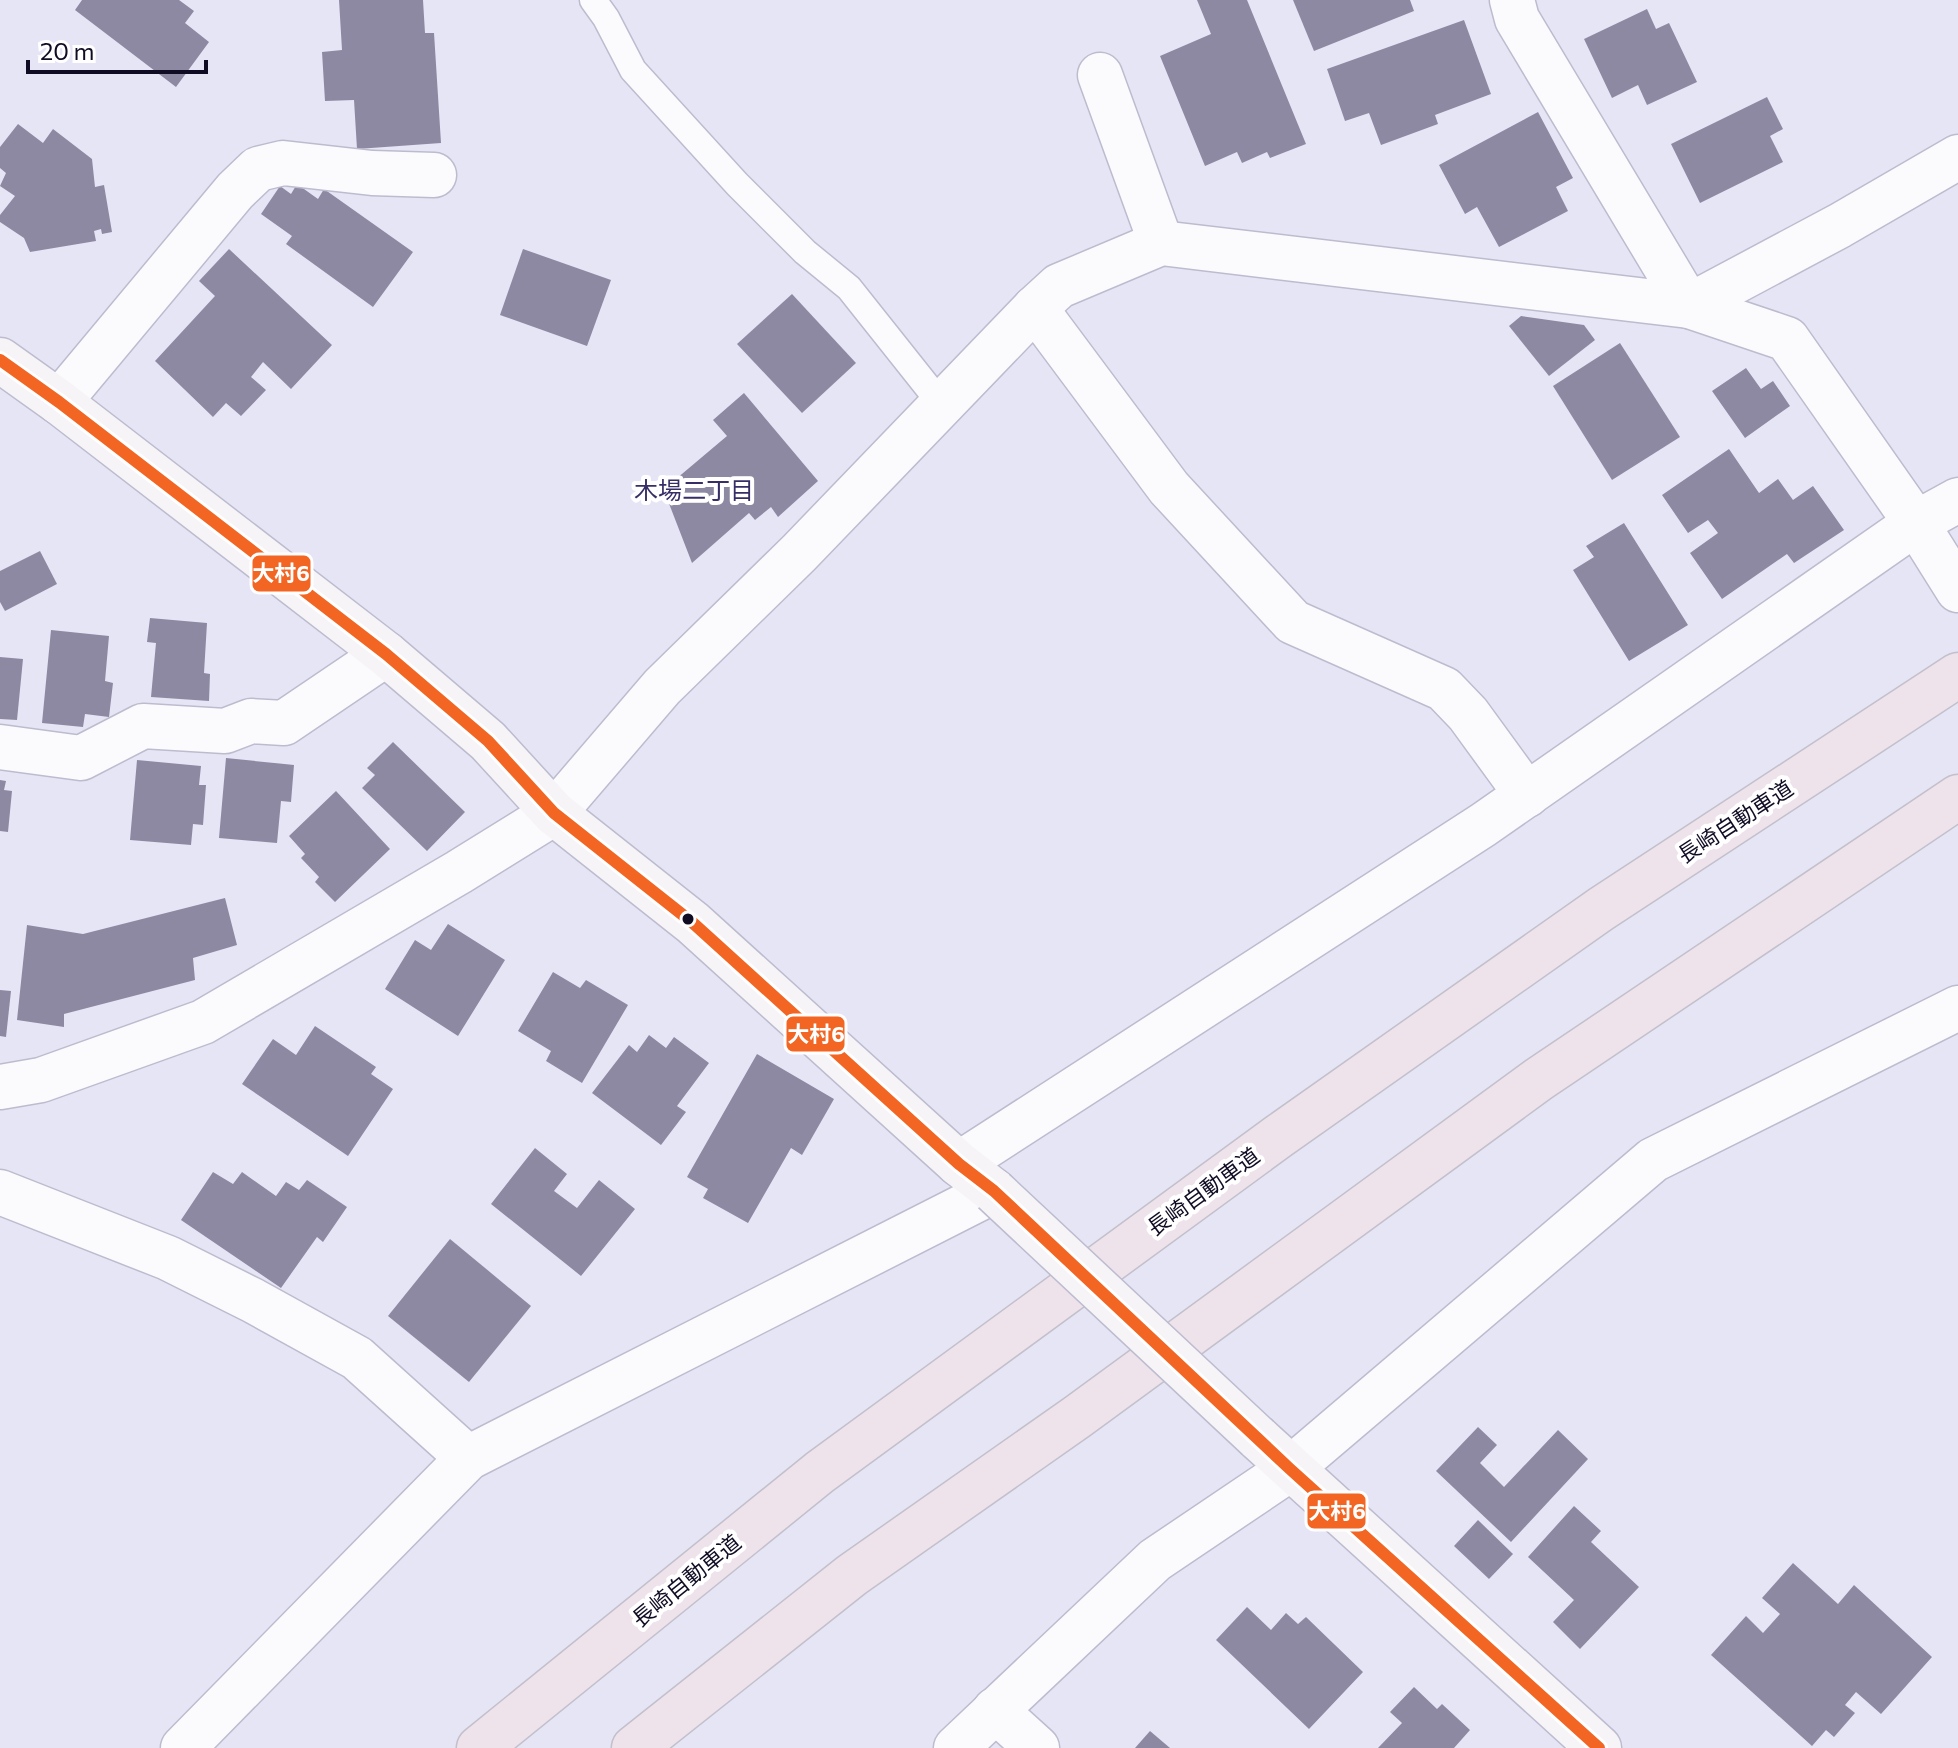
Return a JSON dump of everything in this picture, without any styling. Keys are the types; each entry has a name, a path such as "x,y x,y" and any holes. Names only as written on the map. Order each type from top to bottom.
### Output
{"highway":[{"name":"長崎自動車道","path":"479,1748 820,1472 1279,1136 1601,909 1958,675"},
{"path":"634,1748 852,1575 1077,1417 1539,1079 1958,797"}],"street":[{"path":"1512,0 1517,19 1689,306"},
{"path":"1100,75 1161,243"},
{"path":"1689,306 1839,226 1958,157"},
{"path":"59,402 235,191 258,169 283,163 372,173 434,175"},
{"path":"0,1087 41,1080 203,1022 554,813 662,687 799,553 1035,308 1059,286 1161,243 1689,306 1787,339 1916,523 1950,578"},
{"path":"1035,308 1169,488 1293,622 1444,689 1468,714 1527,795"},
{"path":"0,360 386,654 488,741 554,813 693,923 959,1164 994,1191 1290,1469 1599,1748"},
{"path":"959,1164 1527,795 1916,523 1958,500"},
{"path":"0,747 81,758 143,726 225,731 251,721 284,723 386,654"},
{"path":"956,1748 1155,1560 1290,1469 1653,1160 1958,1008"},
{"path":"183,1748 468,1458 994,1191"},
{"path":"0,1192 168,1258 357,1358 468,1458"},
{"path":"995,1710 1037,1748"}],"lane":[{"path":"593,0 633,70 746,194 805,252 849,288 942,405"}],"building":[{"path":"82,0 179,0 194,11 185,23 209,42 176,87 75,10"},
{"path":"339,0 423,0 425,33 434,33 441,143 357,149 354,100 325,101 322,52 342,50"},
{"path":"1197,0 1247,0 1306,144 1270,158 1267,152 1242,163 1237,152 1205,166 1160,56 1211,34"},
{"path":"1293,0 1410,0 1414,11 1314,51"},
{"path":"1647,9 1656,29 1669,23 1697,82 1647,105 1638,85 1612,98 1584,39"},
{"path":"1464,20 1491,94 1435,115 1438,124 1381,145 1369,113 1345,121 1327,69"},
{"path":"1767,97 1783,129 1770,136 1783,162 1700,203 1671,144"},
{"path":"1538,112 1573,178 1556,187 1568,211 1499,247 1477,207 1465,214 1439,165"},
{"path":"18,124 43,143 53,129 92,159 95,187 104,185 112,232 102,234 101,229 94,231 96,241 30,252 24,238 0,222 0,215 15,196 0,186 6,173 0,168 0,147"},
{"path":"297,184 318,199 324,189 413,252 373,307 286,244 292,236 261,214 280,186 291,194"},
{"path":"229,249 332,345 291,389 263,362 251,377 266,390 241,416 226,403 213,417 155,361 215,296 199,281"},
{"path":"523,249 611,280 587,346 500,315"},
{"path":"792,294 856,363 802,413 737,344"},
{"path":"1521,316 1584,325 1595,340 1549,376 1509,326"},
{"path":"1620,343 1680,437 1612,480 1553,386"},
{"path":"1746,368 1761,389 1773,381 1790,406 1745,438 1712,391"},
{"path":"744,393 818,481 778,517 771,507 755,520 749,513 692,563 668,501 683,489 676,479 727,436 713,420"},
{"path":"1729,449 1759,493 1778,479 1793,500 1813,486 1844,530 1794,563 1787,554 1722,599 1690,553 1718,533 1708,520 1688,533 1662,495"},
{"path":"1624,523 1688,625 1629,661 1573,570 1594,557 1586,546"},
{"path":"40,551 57,584 5,611 0,602 0,571"},
{"path":"150,618 207,623 204,673 210,674 209,701 151,697 156,643 147,642"},
{"path":"51,630 109,636 105,681 113,683 109,717 85,714 83,727 42,723"},
{"path":"0,657 23,659 17,720 0,719"},
{"path":"393,742 465,812 427,851 362,788 375,775 367,768"},
{"path":"226,758 294,765 291,802 281,801 277,843 219,838"},
{"path":"137,760 201,766 199,785 206,785 203,825 193,824 191,845 130,840"},
{"path":"0,780 6,781 4,790 12,791 8,832 0,831"},
{"path":"336,791 390,849 335,902 315,882 319,877 301,858 305,854 289,836"},
{"path":"225,898 237,945 193,958 195,980 64,1014 64,1027 17,1020 27,925 83,934"},
{"path":"448,924 505,960 458,1036 385,989 415,940 431,950"},
{"path":"553,972 580,988 586,980 628,1005 582,1083 546,1061 551,1051 518,1031"},
{"path":"0,990 11,991 6,1037 0,1036"},
{"path":"315,1026 376,1067 371,1074 393,1089 348,1156 242,1084 273,1039 296,1055"},
{"path":"649,1035 666,1048 674,1037 709,1063 677,1106 686,1112 661,1145 592,1093 629,1045 637,1052"},
{"path":"757,1054 834,1099 802,1155 791,1148 748,1223 703,1198 708,1189 687,1177"},
{"path":"535,1148 567,1174 554,1191 577,1208 599,1180 635,1209 581,1276 491,1204"},
{"path":"213,1172 233,1184 242,1172 276,1196 286,1182 299,1190 307,1180 347,1207 323,1242 317,1237 281,1288 181,1220"},
{"path":"450,1239 531,1306 469,1382 388,1316"},
{"path":"1478,1427 1497,1445 1480,1463 1504,1487 1558,1430 1588,1459 1511,1542 1436,1471"},
{"path":"1574,1506 1601,1531 1591,1542 1639,1587 1580,1649 1553,1622 1574,1600 1528,1557"},
{"path":"1478,1520 1513,1554 1489,1579 1454,1546"},
{"path":"1793,1563 1838,1604 1854,1585 1932,1657 1881,1714 1856,1692 1845,1705 1855,1713 1834,1737 1826,1730 1812,1746 1711,1655 1746,1616 1763,1633 1780,1614 1762,1598"},
{"path":"1247,1607 1271,1630 1286,1613 1298,1624 1306,1617 1363,1672 1309,1729 1216,1640"},
{"path":"1414,1687 1437,1709 1442,1704 1470,1730 1454,1748 1378,1748 1402,1723 1390,1712"},
{"path":"1150,1731 1170,1748 1135,1748"}],"transit line":[{"name":"大村6","path":"0,360 386,654 488,741 554,813 693,923 959,1164 994,1191 1290,1469 1599,1748"}],"district":[{"name":"木場二丁目","path":"694,489"}]}
